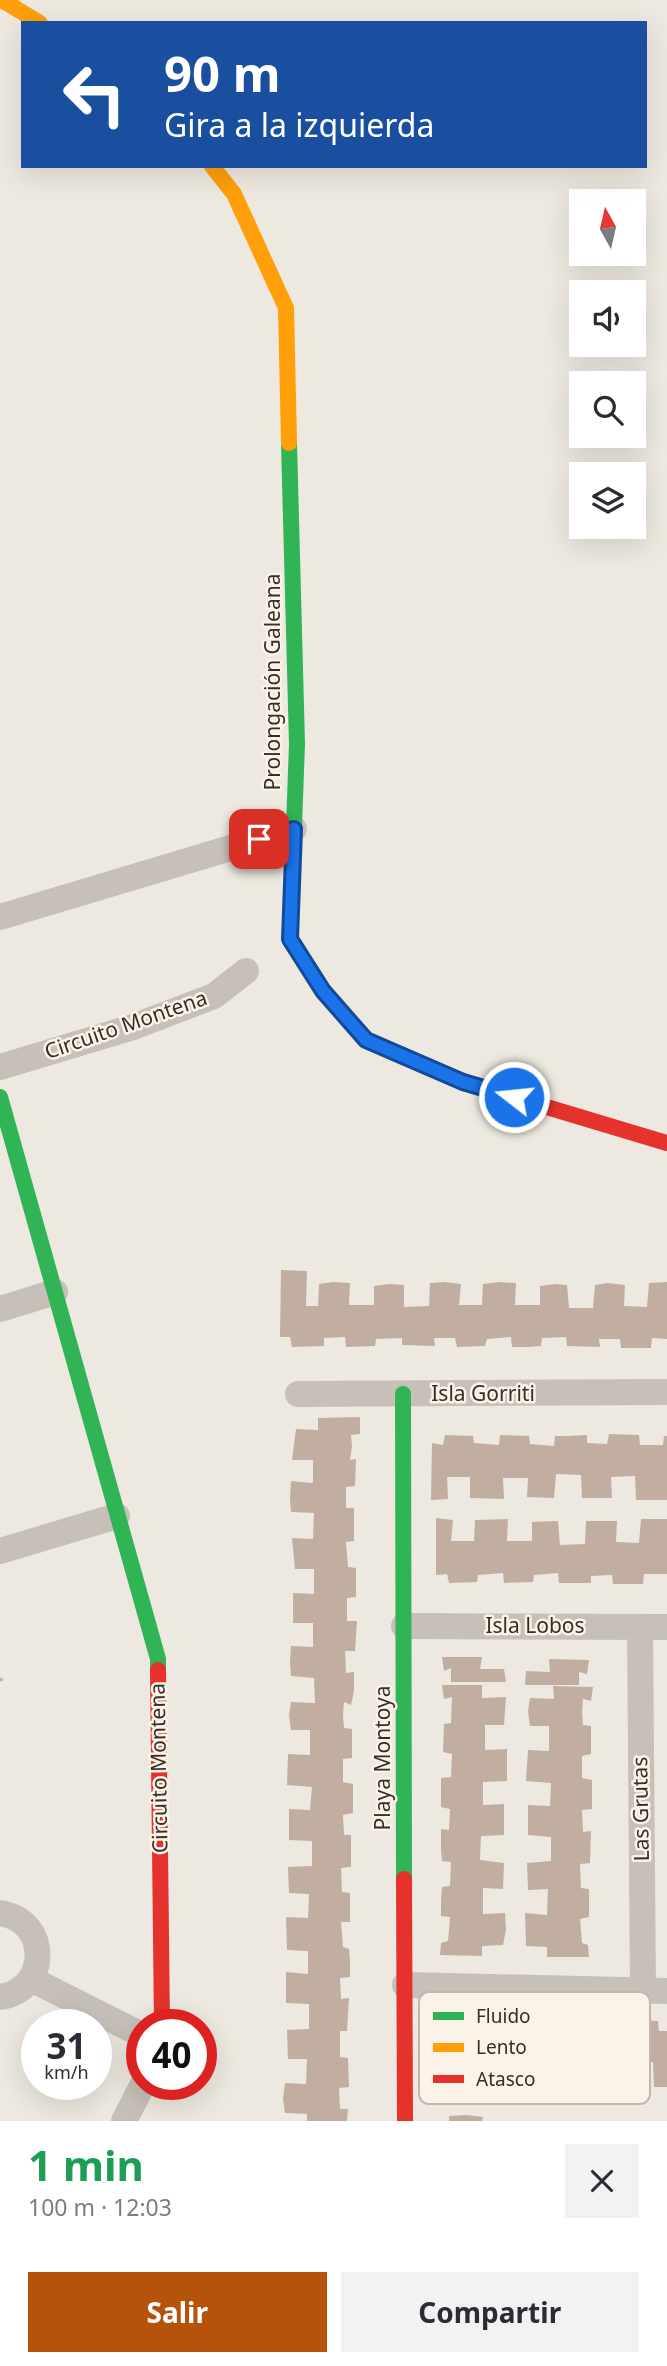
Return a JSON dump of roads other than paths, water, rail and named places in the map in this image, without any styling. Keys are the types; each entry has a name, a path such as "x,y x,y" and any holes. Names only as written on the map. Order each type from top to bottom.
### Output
{"street":[{"path":"2,0 37,21"},
{"name":"Prolongación Galeana","path":"214,168 234,194 286,307 297,744 290,939 323,991 366,1040 463,1082 667,1143"},
{"path":"0,917 294,829"},
{"name":"Circuito Montena","path":"0,1066 133,1027 214,996 246,971"},
{"name":"Circuito Montena","path":"0,1097 158,1659 162,2009"},
{"path":"0,1309 55,1292"},
{"name":"Isla Gorriti","path":"298,1394 667,1392"},
{"name":"Playa Montoya","path":"403,1394 405,2121"},
{"path":"0,1551 117,1516"},
{"name":"Isla Lobos","path":"404,1626 667,1627"},
{"name":"Las Grutas","path":"640,1627 655,1991"},
{"path":"0,1913 16,1917 28,1926 35,1938 38,1952 37,1966 31,1979 3,2002"},
{"path":"31,1979 126,2027"},
{"path":"404,1984 655,1991"},
{"path":"124,2121 135,2100"}]}
